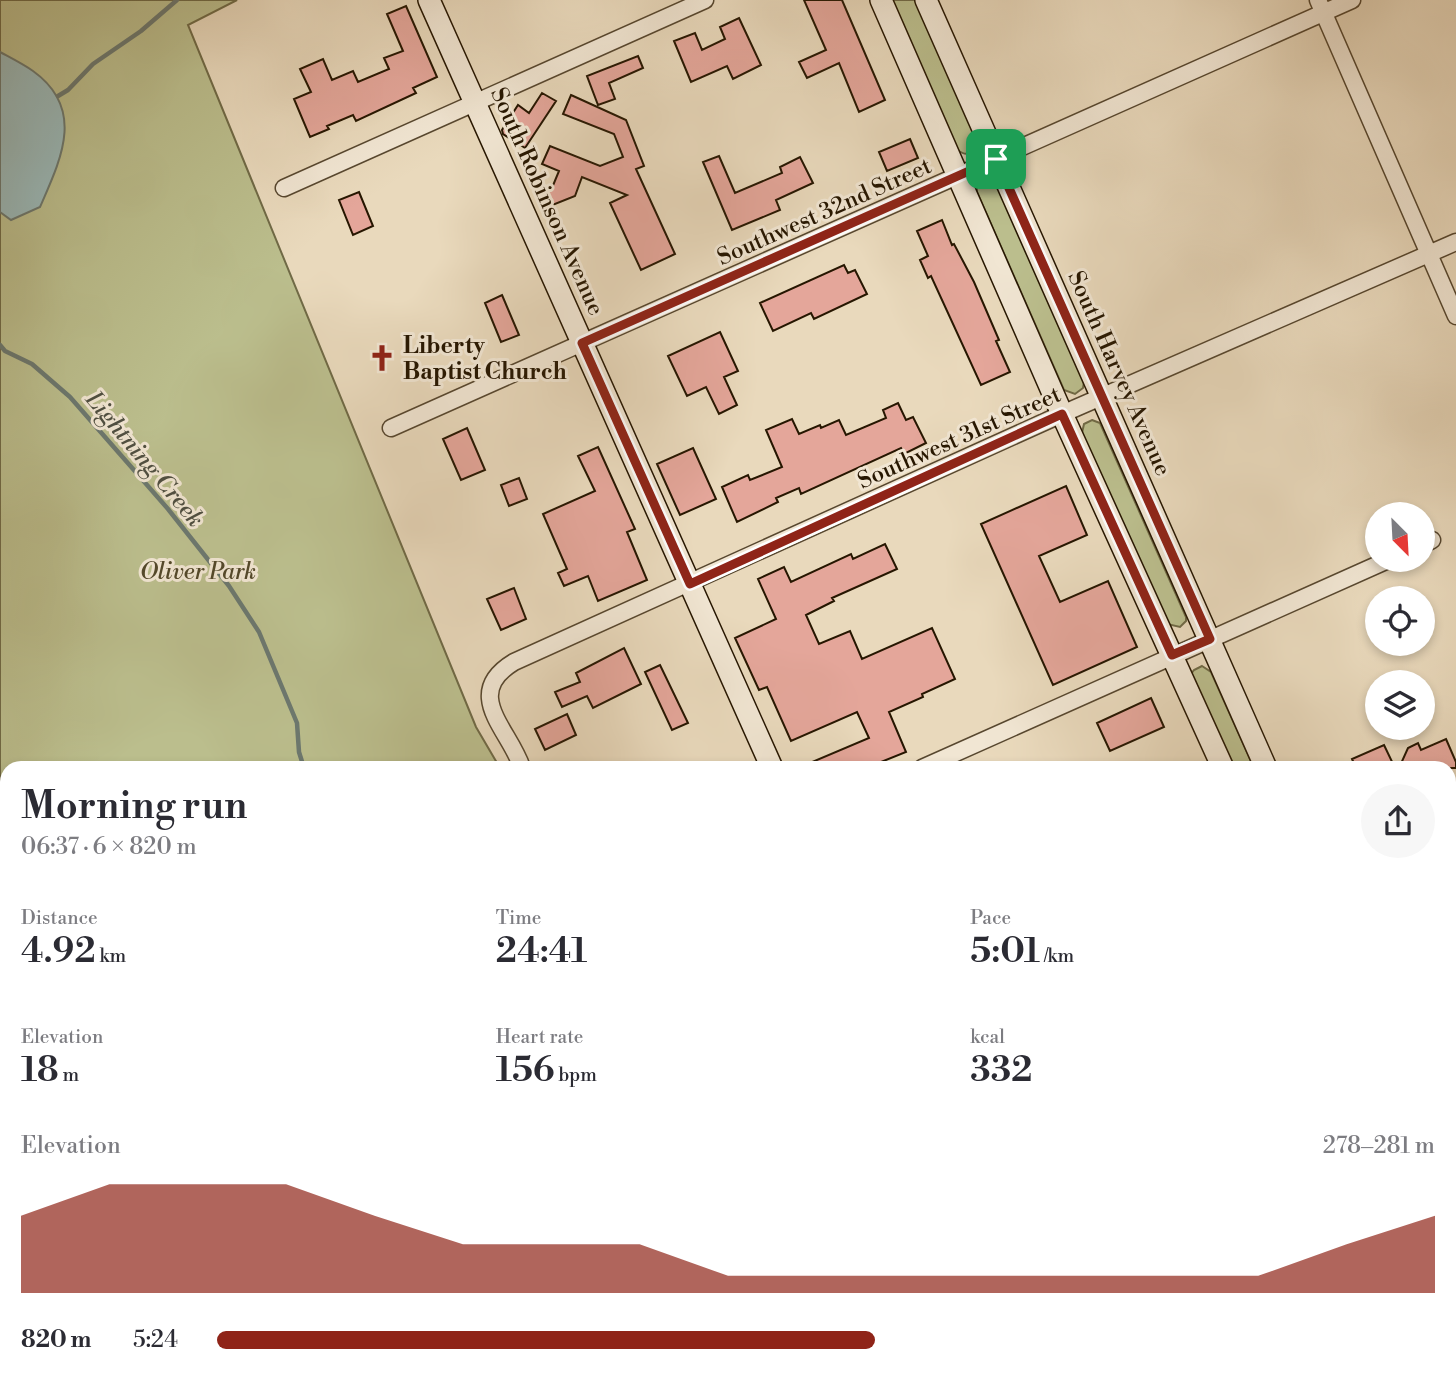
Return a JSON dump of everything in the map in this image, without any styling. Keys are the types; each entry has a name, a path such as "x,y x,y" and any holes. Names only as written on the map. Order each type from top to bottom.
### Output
{"street":[{"name":"South Robinson Avenue","path":"429,0 769,761"},
{"path":"284,188 705,0"},
{"path":"881,0 1062,414 1220,761"},
{"name":"South Harvey Avenue","path":"926,0 1263,761"},
{"name":"Southwest 32nd Street","path":"391,428 996,159 1320,6 1352,0"},
{"path":"1320,6 1456,316"},
{"name":"Southwest 31st Street","path":"519,761 514,748 496,722 490,708 489,695 502,669 514,662 1062,414 1456,242"},
{"path":"937,761 1365,570"}],"green space":[{"name":"Oliver Park","path":"0,0 237,0 188,25 476,727 496,761 0,761"},
{"path":"891,0 915,0 978,141 975,150 970,153 964,154 957,150"},
{"path":"985,179 996,183 1084,382 1083,388 1075,394 1064,390 977,192 977,186"},
{"path":"1092,420 1100,423 1186,617 1180,627 1167,624 1082,433 1084,424"},
{"path":"1202,666 1211,672 1251,761 1228,761 1191,674"}],"water":[{"path":"0,52 33,71 49,86 59,102 64,118 61,153 40,207 11,220 0,212"}],"building":[{"path":"804,0 842,0 885,100 859,112 839,63 807,78 799,62 826,50"},
{"path":"406,6 437,77 413,88 416,93 356,121 353,115 310,137 294,99 311,92 300,69 323,59 332,80 353,71 358,82 389,69 384,58 403,51 387,14"},
{"path":"739,18 761,65 733,79 727,66 691,82 674,41 695,33 702,50 725,39 720,27"},
{"path":"638,56 643,68 609,83 615,99 598,105 587,76"},
{"path":"542,93 556,101 525,148 503,134 502,130 518,105 529,113"},
{"path":"571,95 626,120 644,166 636,169 675,254 641,270 610,203 627,195 582,177 575,196 550,206 544,191 552,188 559,171 542,164 550,146 600,166 623,157 614,134 563,114"},
{"path":"910,139 918,158 887,171 879,152"},
{"path":"719,156 735,193 782,173 780,167 800,157 813,183 776,200 780,210 732,230 703,162"},
{"path":"359,192 373,226 353,235 339,200"},
{"path":"942,220 952,245 954,244 974,282 1010,372 981,385 931,276 928,278 920,260 928,256 917,231"},
{"path":"844,265 848,273 855,270 867,294 814,319 811,313 773,331 760,303"},
{"path":"502,295 519,335 501,342 485,303"},
{"path":"720,332 738,371 724,377 737,405 719,414 706,387 687,396 668,356"},
{"path":"898,403 906,420 913,417 926,443 904,454 901,448 801,494 799,488 776,498 778,502 737,522 722,487 748,475 750,480 782,467 766,430 792,419 799,434 839,420 846,435 886,418 883,410"},
{"path":"467,428 485,470 461,480 443,439"},
{"path":"598,447 635,529 627,532 647,580 598,601 588,576 564,586 558,573 567,569 543,514 595,491 578,456"},
{"path":"693,448 716,499 680,515 657,464"},
{"path":"519,478 527,499 509,506 501,485"},
{"path":"1066,486 1087,535 1039,556 1060,602 1108,581 1137,647 1053,685 981,524"},
{"path":"885,544 897,569 832,598 834,601 806,615 819,644 850,631 862,659 932,628 955,679 889,712 906,752 884,761 815,761 869,738 857,712 791,741 767,687 759,690 735,638 776,619 758,579 784,567 791,582 851,554 853,559"},
{"path":"514,588 526,619 501,630 487,599"},
{"path":"624,648 641,684 593,708 587,696 562,707 555,692 580,682 576,673"},
{"path":"660,665 688,723 672,730 645,672"},
{"path":"1151,698 1164,727 1110,751 1097,723"},
{"path":"567,714 576,735 545,750 535,729"},
{"path":"1446,739 1456,761 1402,761 1408,748 1418,743 1421,750"},
{"path":"1384,745 1392,761 1353,761 1352,759"}],"waterway":[{"path":"58,96 68,90 93,64 141,31 177,0"},
{"name":"Lightning Creek","path":"0,345 5,351 32,364 70,397 168,509 229,586 259,632 297,723 302,761"}],"place":[{"name":"Liberty Baptist Church","path":"382,358"}],"route":[{"path":"996,159 1210,639 1172,655 1062,414 690,584 582,343 996,159"}]}
